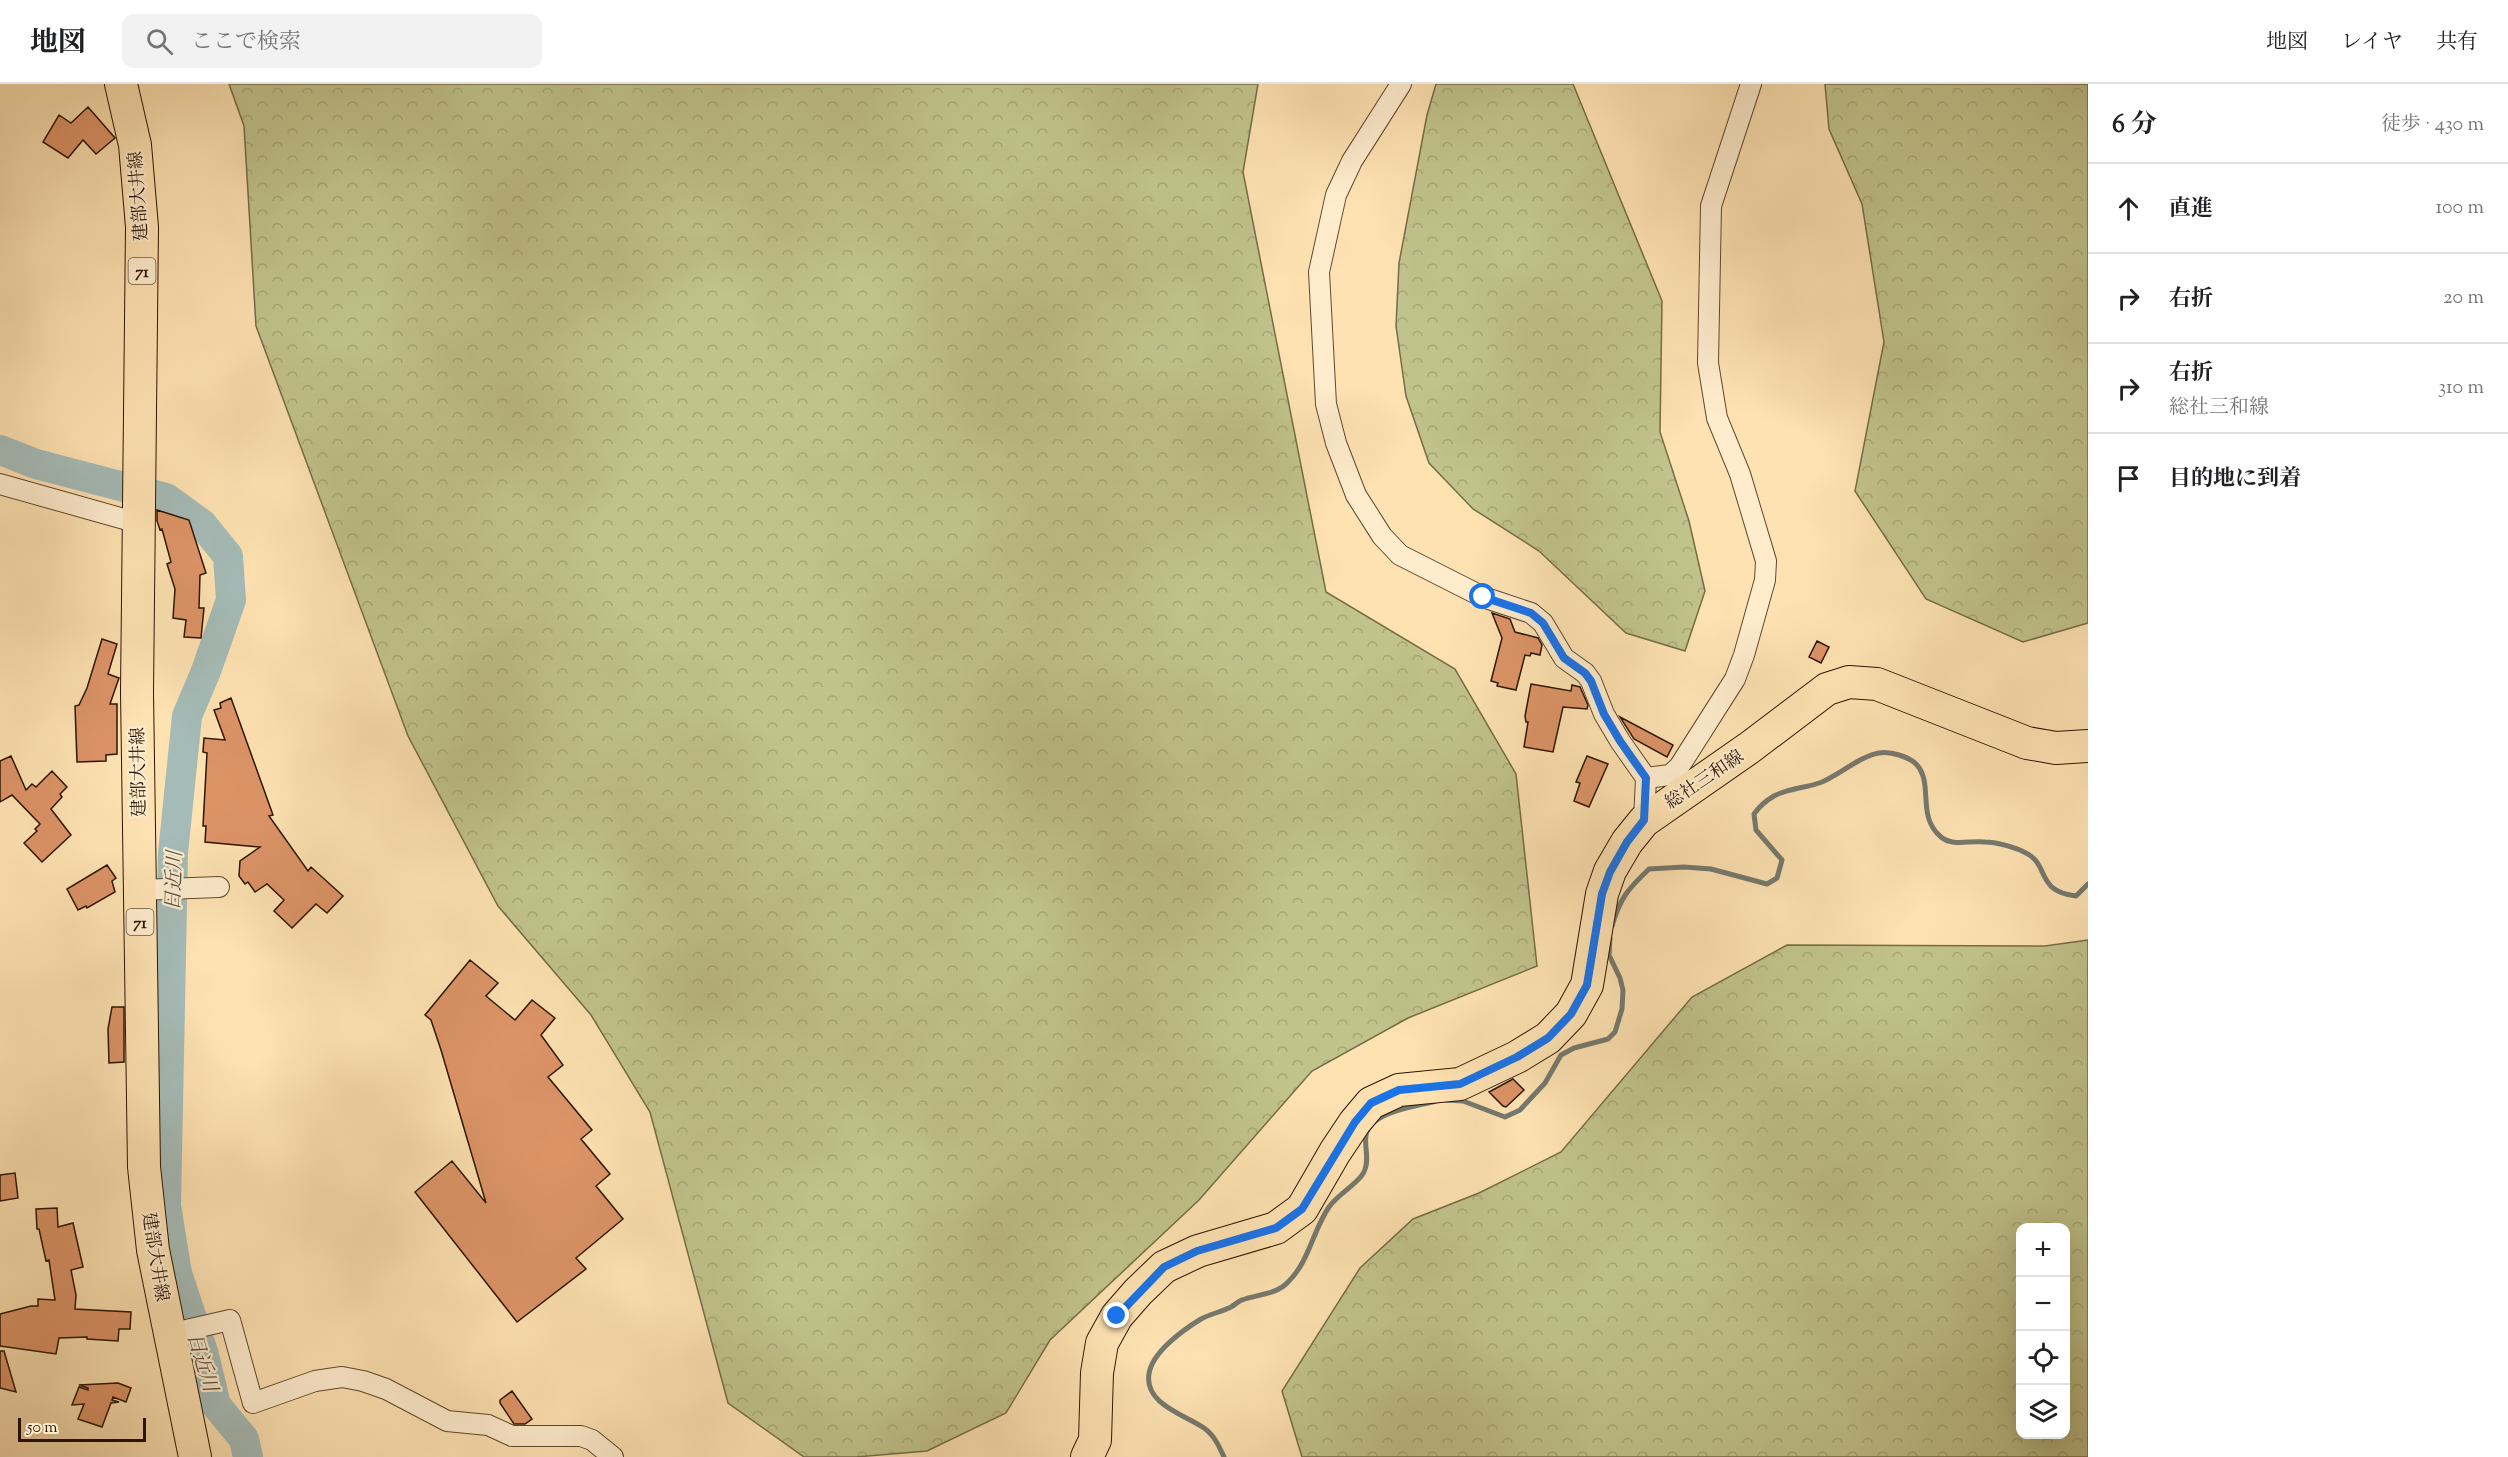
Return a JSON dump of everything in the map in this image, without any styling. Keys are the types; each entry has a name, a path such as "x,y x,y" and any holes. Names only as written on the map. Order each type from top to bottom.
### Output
{"main road":[{"name":"建部大井線","path":"121,84 135,145 142,227 138,516 144,889 144,1167 153,1250 177,1332 195,1457"},
{"name":"総社三和線","path":"1087,1457 1095,1440 1097,1373 1102,1343 1117,1316 1164,1267 1197,1251 1276,1228 1302,1209 1350,1129 1371,1103 1399,1090 1460,1084 1517,1057 1548,1038 1571,1014 1587,985 1602,894 1610,872 1627,842 1644,820 1749,748 1827,689 1849,682 1877,684 2028,743 2056,748 2088,746"}],"street":[{"path":"1401,84 1352,161 1336,195 1319,272 1326,404 1341,459 1356,495 1382,536 1400,555 1483,597 1531,613 1543,623 1564,658 1585,673 1591,681 1604,714 1646,778 1644,820"},
{"path":"1646,778 1670,775 1679,767 1735,679 1765,580 1766,561 1740,474 1717,418 1708,363 1711,206 1751,84"},
{"path":"0,484 138,516"},
{"path":"144,889 219,887"},
{"path":"177,1332 230,1320 253,1403 315,1381 342,1377 386,1389 447,1421 488,1425 512,1436 581,1436 592,1440 614,1457"}],"green space":[{"path":"229,84 1258,84 1243,172 1326,592 1455,669 1516,774 1537,966 1408,1018 1312,1071 1199,1200 1050,1340 1006,1413 927,1451 856,1457 804,1457 728,1403 650,1112 591,1015 498,906 408,736 256,326 244,126"},
{"path":"1436,84 1573,84 1662,301 1660,432 1689,521 1705,591 1685,651 1626,633 1539,551 1473,509 1429,463 1406,396 1396,326 1399,263 1427,115"},
{"path":"1825,84 2088,84 2088,623 2023,642 1926,599 1855,491 1884,342 1862,204 1829,129"},
{"path":"2088,940 2088,1457 1302,1457 1282,1391 1360,1268 1413,1219 1479,1193 1561,1152 1692,997 1787,945 2045,946"}],"building":[{"path":"88,107 115,138 96,154 83,140 68,158 43,142 59,115 71,123"},
{"path":"157,510 189,520 206,573 200,575 199,608 204,608 201,638 184,637 186,620 173,618 175,589 167,564 171,562 162,529 160,530 157,521"},
{"path":"1492,613 1510,619 1515,632 1538,638 1542,645 1540,655 1531,653 1530,656 1525,655 1516,690 1497,686 1498,683 1491,681 1502,638"},
{"path":"102,639 117,644 108,674 119,678 110,704 117,704 117,754 106,755 106,761 77,762 75,706 79,705 87,688"},
{"path":"1817,641 1829,647 1821,663 1809,657"},
{"path":"1531,684 1571,691 1572,685 1580,687 1588,705 1587,709 1563,707 1553,752 1524,747 1528,722 1525,716"},
{"path":"231,698 273,815 269,816 308,871 311,867 343,896 327,913 316,904 292,928 274,911 284,900 267,884 255,892 248,882 245,884 239,876 240,861 260,847 205,842 206,826 203,826 207,753 203,752 204,738 225,740 214,710 221,708 220,703"},
{"path":"1620,717 1673,745 1667,757 1634,739"},
{"path":"11,756 26,790 32,784 36,787 52,771 67,787 60,794 62,797 51,809 71,835 42,862 24,843 37,831 35,829 40,824 12,795 0,802 0,761"},
{"path":"1587,756 1608,764 1589,807 1574,801 1580,783 1576,782"},
{"path":"107,865 116,878 112,881 115,892 87,908 86,906 78,910 67,889"},
{"path":"470,960 498,983 486,996 515,1020 532,1000 555,1018 541,1035 563,1065 548,1077 592,1130 581,1139 610,1174 596,1186 623,1219 576,1258 586,1269 517,1322 415,1192 452,1161 486,1203 441,1050 431,1020 425,1015"},
{"path":"112,1007 124,1007 124,1062 109,1063 108,1029"},
{"path":"1513,1079 1524,1090 1506,1107 1489,1092"},
{"path":"15,1173 18,1198 0,1201 0,1175"},
{"path":"57,1208 58,1227 73,1223 83,1267 71,1270 76,1295 75,1309 131,1312 130,1329 119,1329 118,1341 87,1339 87,1337 59,1338 56,1354 0,1346 0,1314 38,1306 38,1299 55,1300 49,1260 46,1261 39,1229 37,1229 36,1209"},
{"path":"0,1351 4,1351 16,1392 0,1388"},
{"path":"118,1383 131,1388 126,1402 113,1397 112,1400 119,1402 111,1403 102,1427 78,1419 84,1404 72,1405 79,1387 88,1390 79,1385"},
{"path":"512,1391 532,1419 525,1424 514,1424 500,1403 500,1400"}],"waterway":[{"name":"日近川","path":"0,450 36,464 166,498 202,524 228,556 231,600 206,671 187,716 173,853 166,1206 177,1273 204,1355 216,1405 244,1439 248,1457"},
{"path":"1612,926 1626,894 1649,869 1684,867 1711,869 1767,884 1777,878 1782,860 1756,830 1754,814 1756,811 1774,796 1822,782 1865,758 1879,753 1900,755 1917,765 1924,782 1929,820 1933,829 1941,837 1951,842 1994,843 2020,850 2032,857 2038,863 2048,883 2063,893 2076,896 2088,884"},
{"path":"1445,1100 1463,1101 1505,1117 1520,1110 1545,1083 1561,1055 1574,1048 1608,1039 1615,1032 1622,1009 1623,990 1609,955 1610,938"},
{"path":"1224,1457 1208,1431 1159,1401 1149,1384 1151,1366 1162,1350 1177,1335 1201,1319 1248,1298 1278,1289 1288,1282 1306,1256 1329,1207 1364,1172 1367,1163 1366,1135 1370,1127 1376,1120 1395,1111 1436,1101"}],"route":[{"path":"1117,1316 1164,1267 1197,1251 1276,1228 1302,1209 1335,1152 1371,1103 1399,1090 1460,1084 1517,1057 1548,1038 1571,1014 1587,985 1602,894 1610,872 1627,842 1644,820 1646,778 1604,714 1591,681 1585,673 1564,658 1543,623 1531,613 1483,597"}]}
